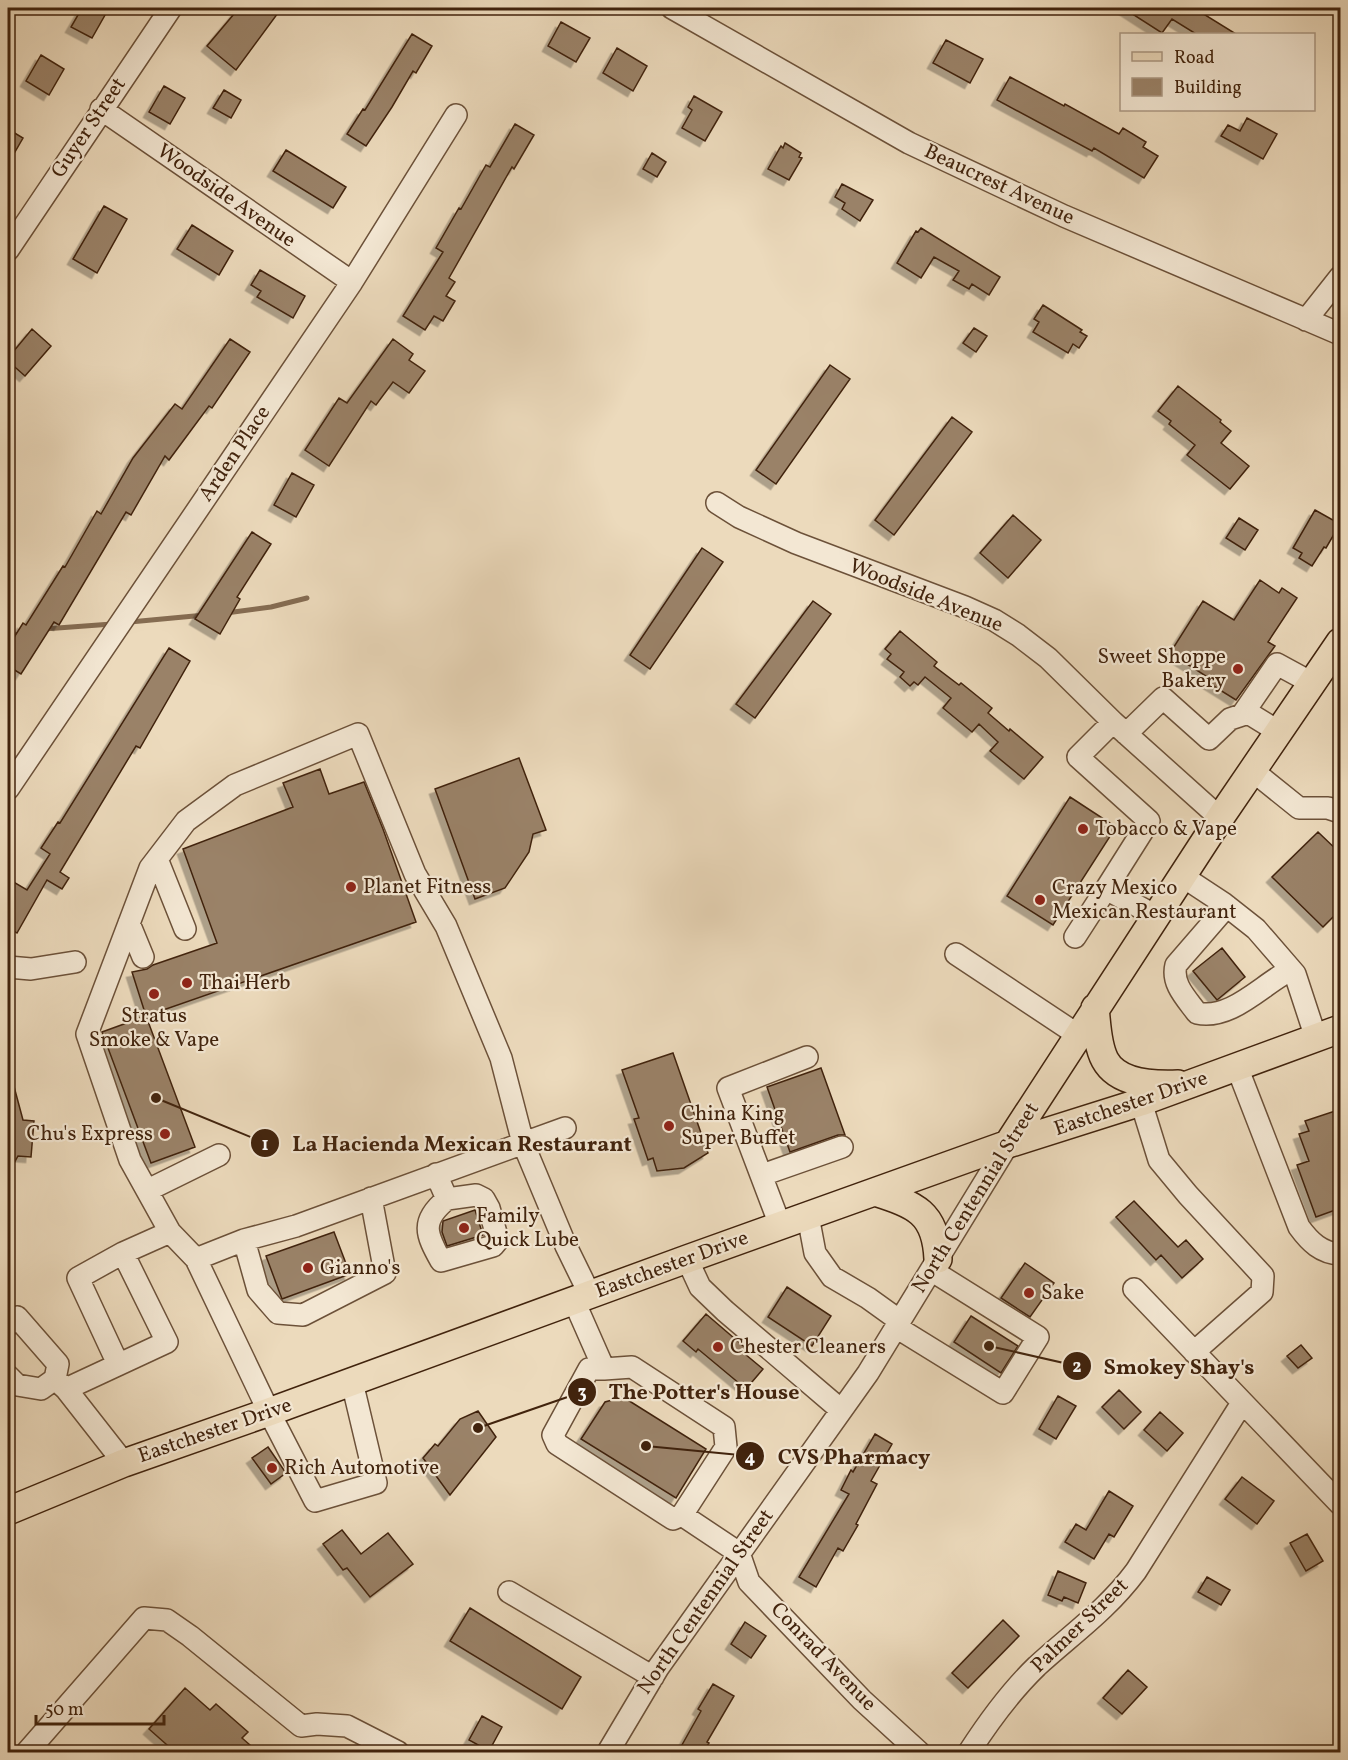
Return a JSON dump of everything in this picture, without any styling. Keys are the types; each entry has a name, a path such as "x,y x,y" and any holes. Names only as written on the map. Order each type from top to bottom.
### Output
{"main road":[{"name":"North Centennial Street","path":"1008,1144 1220,818 1341,642"},
{"path":"1095,1008 1105,1061 1117,1073 1150,1085 1191,1084"},
{"name":"Eastchester Drive","path":"8,1511 124,1463 687,1259 1008,1144 1141,1102 1328,1034"},
{"path":"874,1192 919,1210 937,1240 934,1265"}],"street":[{"name":"Guyer Street","path":"8,250 171,8"},
{"name":"Beaucrest Avenue","path":"672,8 909,143 1064,216 1341,334"},
{"name":"Woodside Avenue","path":"101,109 352,282"},
{"name":"Arden Place","path":"8,789 352,282 456,115"},
{"path":"1306,320 1341,276"},
{"name":"Woodside Avenue","path":"717,503 739,517 796,543 994,620 1018,635 1048,658 1119,728 1220,818"},
{"path":"1075,937 1149,821 1078,757 1163,698 1209,739 1230,719 1242,715 1277,664 1312,683"},
{"path":"1245,711 1279,732"},
{"path":"352,1382 376,1483 315,1501 269,1412 196,1259 170,1232 130,1160 87,1034 150,867 186,821 235,785 358,735 415,874 446,926 501,1058 523,1143 566,1246 604,1369"},
{"path":"1253,771 1299,808 1328,808 1341,812"},
{"path":"157,859 185,929"},
{"path":"1182,876 1227,906 1256,929 1295,974 1328,1034"},
{"path":"1106,889 1156,916"},
{"path":"1227,906 1176,965 1174,974 1179,988 1197,1013 1209,1016 1224,1011 1292,971"},
{"path":"129,923 143,957"},
{"path":"956,954 1078,1035"},
{"path":"8,967 31,969 75,962"},
{"path":"780,1226 728,1088 807,1057"},
{"path":"1237,1067 1299,1227 1311,1243 1329,1254 1341,1254"},
{"path":"1141,1102 1159,1160 1263,1276 1262,1292 1194,1352"},
{"path":"196,1259 244,1240 296,1226 565,1128"},
{"name":"North Centennial Street","path":"608,1752 653,1677 868,1373 1008,1144"},
{"path":"762,1175 842,1147"},
{"path":"148,1190 219,1155"},
{"path":"436,1174 447,1199"},
{"path":"244,1240 258,1290 278,1313 303,1315 385,1273 371,1198"},
{"path":"808,1216 815,1253 832,1277 868,1298 898,1324 1003,1393 1038,1337 934,1265"},
{"path":"118,1364 78,1278 123,1253 170,1232"},
{"path":"11,1384 40,1389 61,1384 118,1364 167,1342 123,1253"},
{"path":"687,1259 700,1287 841,1410"},
{"path":"1134,1288 1341,1504"},
{"path":"8,1325 17,1317 58,1365 61,1384 124,1463"},
{"path":"632,1367 724,1427 726,1447 683,1513 673,1519 557,1444 552,1435 589,1370 604,1369 632,1367"},
{"name":"Palmer Street","path":"969,1752 1007,1697 1037,1666 1118,1594 1136,1571 1242,1403"},
{"path":"683,1513 739,1553"},
{"name":"Conrad Avenue","path":"739,1553 749,1582 862,1700 919,1752"},
{"path":"509,1592 653,1677"},
{"path":"27,1752 144,1618 167,1620 301,1726 317,1724 347,1726 398,1752"}],"building":[{"path":"82,8 109,8 92,38 71,27"},
{"path":"239,8 270,8 278,13 236,70 207,46"},
{"path":"1123,8 1194,8 1234,33 1194,33 1172,19 1162,33"},
{"path":"561,22 590,38 576,62 548,46"},
{"path":"412,34 432,46 416,73 413,71 366,146 347,134 363,109 365,110"},
{"path":"946,40 983,59 970,83 933,63"},
{"path":"617,48 647,66 633,91 603,73"},
{"path":"41,55 64,69 49,95 26,81"},
{"path":"1010,77 1119,134 1123,128 1146,142 1143,147 1158,156 1144,178 1094,148 1092,151 997,100"},
{"path":"164,86 185,98 170,124 149,112"},
{"path":"224,90 241,100 231,118 213,108"},
{"path":"694,96 722,112 705,141 682,128 692,110 688,107"},
{"path":"1247,118 1277,134 1263,159 1221,136 1228,125 1240,131"},
{"path":"515,124 534,135 514,169 512,167 449,278 455,282 446,296 455,301 443,321 434,316 425,330 403,316 443,252 436,248 459,208 461,209 486,165 490,167"},
{"path":"8,129 23,138 8,164"},
{"path":"785,143 801,153 799,157 802,158 789,180 768,169"},
{"path":"286,150 346,187 333,208 273,171"},
{"path":"652,153 666,162 657,177 643,169"},
{"path":"842,184 873,200 860,221 842,209 845,203 835,197"},
{"path":"104,206 127,219 97,273 73,259"},
{"path":"192,225 233,251 219,275 177,249"},
{"path":"921,228 1000,277 989,295 972,284 969,289 953,280 959,271 934,257 921,278 897,263 916,231 918,232"},
{"path":"260,270 305,296 293,318 257,297 261,291 251,285"},
{"path":"1043,305 1082,330 1080,332 1087,336 1079,348 1073,344 1068,353 1033,332 1039,322 1034,319"},
{"path":"974,328 987,336 976,352 963,343"},
{"path":"32,329 51,346 25,376 8,361 8,358"},
{"path":"230,339 250,352 212,408 209,406 169,460 165,456 131,515 126,512 59,625 54,622 21,674 8,666 8,647 23,623 26,625 63,566 65,567 97,511 101,514 133,458 175,404 182,409"},
{"path":"393,339 413,354 409,360 425,371 409,393 393,382 376,405 371,401 329,466 305,450 339,398 347,403"},
{"path":"830,365 850,379 776,484 756,470"},
{"path":"1178,386 1221,420 1220,422 1231,431 1221,443 1249,466 1230,489 1187,455 1195,445 1169,424 1171,421 1158,411"},
{"path":"952,417 972,432 894,535 875,520"},
{"path":"292,473 314,485 296,517 274,505"},
{"path":"1315,510 1340,524 1312,566 1299,558 1302,553 1293,548"},
{"path":"1013,515 1041,540 1008,578 980,553"},
{"path":"1239,518 1258,530 1245,550 1226,538"},
{"path":"252,532 271,544 237,597 240,599 220,634 195,619"},
{"path":"702,548 723,562 650,669 630,655"},
{"path":"1260,580 1279,593 1282,588 1297,598 1268,642 1275,646 1236,700 1207,682 1209,678 1170,653 1203,601 1234,620"},
{"path":"813,601 831,614 755,718 736,704"},
{"path":"900,631 937,662 934,666 959,685 961,683 992,708 988,713 1043,757 1024,779 990,751 998,742 979,724 972,732 943,708 951,698 925,677 918,685 914,682 910,686 900,677 904,672 887,659 891,654 885,649"},
{"path":"169,648 190,661 140,748 136,746 60,872 69,878 62,889 47,880 17,933 8,927 8,889 12,881 27,890 50,854 41,848 58,822 60,823"},
{"path":"519,758 546,830 533,834 529,852 505,888 475,899 435,789"},
{"path":"320,769 329,794 364,782 416,922 146,1016 132,972 147,969 217,943 183,849 293,807 283,783"},
{"path":"1070,797 1116,827 1053,925 1007,896"},
{"path":"1318,832 1341,854 1341,909 1323,927 1272,877"},
{"path":"1222,948 1245,977 1217,1000 1193,971"},
{"path":"146,1016 195,1147 151,1163 102,1032"},
{"path":"673,1053 708,1153 684,1168 657,1171 653,1158 648,1160 634,1119 639,1118 622,1070"},
{"path":"821,1068 845,1135 838,1135 790,1152 767,1087"},
{"path":"8,1079 12,1079 23,1120 34,1121 31,1157 18,1156 8,1174"},
{"path":"1341,1109 1341,1208 1316,1217 1297,1165 1309,1161 1299,1134 1309,1131 1305,1121"},
{"path":"1134,1201 1178,1247 1186,1240 1203,1259 1182,1278 1161,1255 1156,1260 1116,1217"},
{"name":"Family Quick Lube","path":"475,1210 483,1235 447,1246 442,1232 443,1221"},
{"path":"334,1232 350,1274 282,1299 266,1256"},
{"path":"1025,1263 1054,1283 1030,1317 1001,1298"},
{"path":"787,1287 831,1316 812,1346 768,1317"},
{"path":"706,1314 749,1351 745,1354 763,1369 746,1389 698,1349 696,1352 683,1341"},
{"path":"971,1316 1018,1346 1001,1373 954,1342"},
{"path":"1301,1345 1312,1358 1298,1368 1287,1356"},
{"path":"1119,1390 1141,1412 1124,1429 1102,1407"},
{"path":"1058,1396 1076,1406 1056,1439 1039,1429"},
{"path":"623,1397 706,1449 676,1498 581,1439 605,1402"},
{"path":"478,1411 496,1437 450,1495 423,1458 435,1444 438,1446 460,1419"},
{"path":"1160,1412 1183,1433 1167,1451 1144,1430"},
{"path":"875,1434 892,1444 871,1481 877,1484 843,1551 838,1548 816,1587 799,1577 849,1494 841,1490 851,1470 853,1472"},
{"path":"268,1447 286,1473 271,1484 252,1458"},
{"path":"1242,1477 1274,1501 1257,1524 1225,1499"},
{"path":"1109,1491 1133,1506 1114,1537 1109,1534 1094,1559 1065,1542 1076,1524 1086,1530"},
{"path":"342,1530 361,1554 388,1533 413,1564 370,1597 347,1568 343,1570 323,1544"},
{"path":"1307,1534 1323,1561 1306,1571 1290,1543"},
{"path":"1058,1571 1086,1583 1078,1603 1064,1597 1062,1601 1048,1595"},
{"path":"1207,1577 1230,1590 1221,1605 1198,1592"},
{"path":"470,1608 581,1677 562,1709 450,1641"},
{"path":"1003,1620 1019,1636 968,1688 952,1673"},
{"path":"745,1622 766,1636 751,1658 731,1644"},
{"path":"1128,1670 1147,1687 1122,1714 1103,1698"},
{"path":"713,1684 734,1696 703,1752 678,1752 701,1711 698,1709"},
{"path":"185,1688 210,1710 216,1704 248,1732 242,1738 258,1752 175,1752 149,1729"},
{"path":"482,1716 502,1727 489,1751 469,1740"}],"waterway":[{"path":"226,613 271,607 307,598"},
{"path":"130,622 205,615"},
{"path":"44,629 112,624"},
{"path":"8,637 20,634"}],"place":[{"name":"Sweet Shoppe Bakery","path":"1238,669"},
{"name":"Tobacco & Vape","path":"1083,829"},
{"name":"Planet Fitness","path":"351,887"},
{"name":"Crazy Mexico Mexican Restaurant","path":"1040,900"},
{"name":"Thai Herb","path":"187,983"},
{"name":"Stratus Smoke & Vape","path":"154,994"},
{"name":"La Hacienda Mexican Restaurant","path":"156,1098"},
{"name":"China King Super Buffet","path":"669,1126"},
{"name":"Chu's Express","path":"165,1134"},
{"name":"Family Quick Lube","path":"464,1228"},
{"name":"Gianno's","path":"308,1268"},
{"name":"Sake","path":"1029,1293"},
{"name":"Smokey Shay's","path":"989,1346"},
{"name":"Chester Cleaners","path":"718,1347"},
{"name":"The Potter's House","path":"478,1428"},
{"name":"CVS Pharmacy","path":"646,1446"},
{"name":"Rich Automotive","path":"272,1468"}]}
